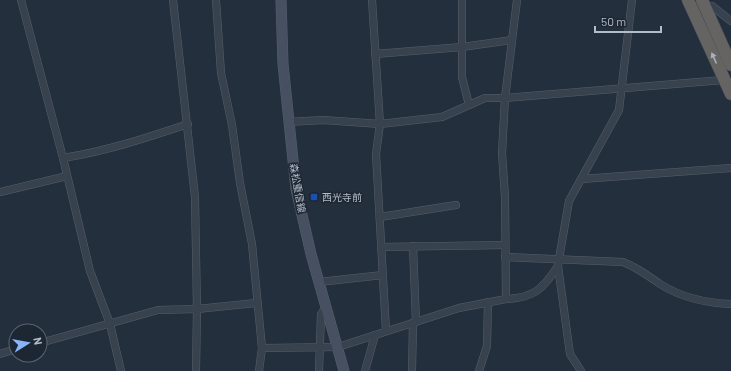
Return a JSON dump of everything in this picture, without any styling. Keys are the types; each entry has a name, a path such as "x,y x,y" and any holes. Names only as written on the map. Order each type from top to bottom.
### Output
{"highway":[{"path":"688,0 723,80 731,94"},
{"path":"704,4 731,65"}],"main road":[{"name":"森松重信線","path":"281,0 288,122 296,189 319,282 344,371"}],"street":[{"path":"21,0 64,158 90,271 110,324 121,371"},
{"path":"173,0 195,197 197,309 196,371"},
{"path":"216,0 221,73 232,125 240,183 252,244 262,348 259,371"},
{"path":"372,0 380,124 376,154 386,331"},
{"path":"462,0 462,77 469,105"},
{"path":"506,299 505,197 502,153 505,98 517,0"},
{"path":"262,348 338,347 459,308 528,296 535,293 548,281 558,262 569,201 582,180 619,110 632,0"},
{"path":"704,4 712,6 731,21"},
{"path":"376,54 462,47 512,40"},
{"path":"288,122 323,120 380,124 442,117 485,98 505,98 723,80"},
{"path":"64,158 96,153 120,147 188,124"},
{"path":"582,180 731,168"},
{"path":"0,192 67,176"},
{"path":"380,217 456,205"},
{"path":"381,247 505,244"},
{"path":"412,371 415,322 413,246"},
{"path":"505,257 558,262 623,262 637,267 661,284 682,295 709,303 731,304"},
{"path":"558,262 570,354 581,371"},
{"path":"319,282 383,275"},
{"path":"479,371 487,346 488,302"},
{"path":"48,341 158,310 197,309 257,304"},
{"path":"319,371 321,314 326,307"},
{"path":"365,371 375,335"}],"place":[{"name":"西光寺前","path":"314,197"}]}
